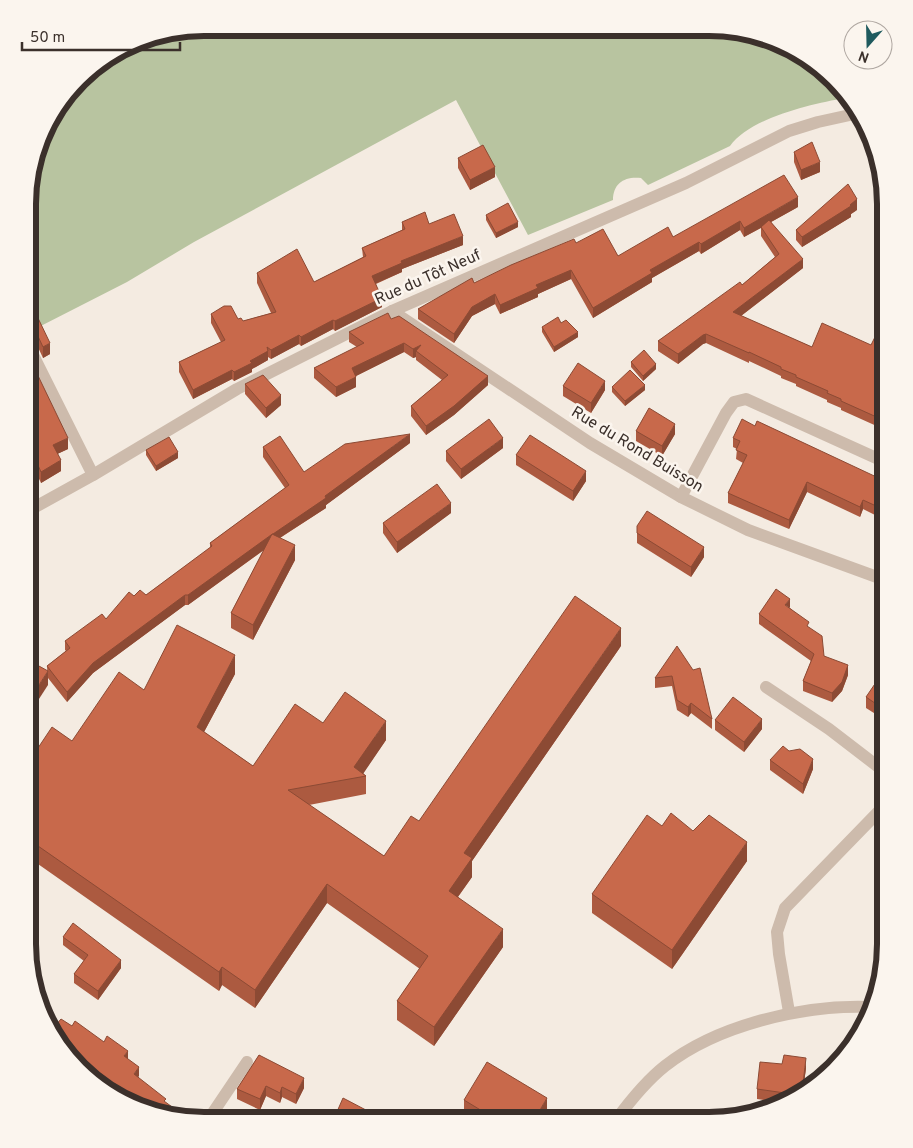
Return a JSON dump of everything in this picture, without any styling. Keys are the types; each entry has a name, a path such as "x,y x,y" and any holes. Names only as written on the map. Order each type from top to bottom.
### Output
{"street":[{"name":"Rue du Tôt Neuf","path":"36,507 93,475 237,389 392,311 686,183 788,131 851,115"},
{"name":"Rue du Rond Buisson","path":"392,311 590,443 681,497 748,530 877,577"},
{"path":"36,361 93,475"},
{"path":"681,497 726,413 734,402 746,399 877,458"},
{"path":"766,687 829,729 876,765"},
{"path":"789,1012 777,932 785,908 876,815"},
{"path":"623,1111 632,1098 665,1066 701,1043 789,1012 841,1006 864,1006"},
{"path":"214,1111 247,1062"}],"green space":[{"path":"204,36 709,36 752,42 773,49 811,71 828,85 840,99 799,108 766,120 739,136 730,146 648,185 641,178 625,180 615,189 613,200 528,235 456,100 194,242 127,282 36,328 36,204 42,161 49,140 59,120 85,85 120,59 161,42"}],"building":[{"path":"812,142 820,162 801,170 794,152"},
{"path":"483,145 495,167 470,180 458,158"},
{"path":"784,175 798,197 744,228 740,221 701,244 699,242 650,270 652,273 593,308 571,270 536,285 538,288 500,305 495,294 472,307 454,334 418,309 472,278 474,283 511,265 574,239 576,243 603,229 618,256 668,227 673,237"},
{"path":"848,184 857,199 851,206 802,237 796,230"},
{"path":"508,203 518,222 496,233 486,215"},
{"path":"425,212 429,224 454,214 463,236 401,261 402,263 372,276 382,298 301,337 299,335 271,350 267,347 268,351 250,361 252,363 234,372 232,370 193,390 179,362 225,340 211,314 224,306 231,306 238,319 241,318 243,321 276,312 257,273 297,249 314,282 366,256 362,248 405,229 402,222"},
{"path":"769,220 803,259 733,312 812,347 822,323 871,345 875,337 877,338 877,417 841,401 841,399 827,393 828,391 796,377 796,375 781,369 781,367 706,334 678,354 658,341 740,282 742,285 779,254 761,227"},
{"path":"388,313 391,319 399,316 488,376 454,406 426,426 411,406 448,375 416,351 421,345 413,349 404,343 352,368 356,377 336,387 314,368 364,343 349,332"},
{"path":"36,317 50,343 43,347 36,332"},
{"path":"558,317 561,323 566,320 578,332 554,347 542,327"},
{"path":"644,350 656,364 643,376 631,362"},
{"path":"578,363 605,381 591,403 563,386"},
{"path":"630,370 645,385 625,401 612,387"},
{"path":"36,372 68,438 53,445 61,460 41,472 36,461"},
{"path":"263,375 281,395 266,408 245,384"},
{"path":"649,408 675,424 662,446 636,431"},
{"path":"489,419 503,438 461,469 446,451"},
{"path":"742,419 755,426 757,421 877,477 877,506 863,500 860,507 807,482 789,520 728,493 747,455 736,450 740,441 733,438"},
{"path":"410,434 325,496 326,498 272,534 188,595 185,595 93,663 67,692 47,666 70,648 65,641 102,614 106,619 129,592 134,596 140,590 146,595 212,546 210,543 289,485 263,447 280,436 304,472 345,444"},
{"path":"530,435 586,471 573,491 516,455"},
{"path":"169,437 178,452 156,466 146,450"},
{"path":"437,484 451,503 397,542 383,523"},
{"path":"647,511 704,547 691,567 637,533 637,526"},
{"path":"272,534 295,545 253,625 231,613"},
{"path":"776,589 790,599 785,605 809,622 807,626 822,636 824,656 848,665 842,682 832,693 803,681 814,654 759,614"},
{"path":"575,596 621,628 464,853 472,858 449,891 503,929 434,1027 397,1001 428,956 327,884 255,990 222,967 219,972 36,845 36,751 52,727 72,741 119,672 144,690 177,625 235,655 197,727 253,766 295,704 323,723 345,692 386,721 354,767 366,776 288,790 384,856 411,816 419,821"},
{"path":"677,646 693,670 700,668 712,719 691,703 688,707 677,700 672,676 655,678"},
{"path":"36,664 48,671 36,690"},
{"path":"876,682 876,704 866,697"},
{"path":"733,697 762,719 744,742 715,720"},
{"path":"783,746 789,751 800,749 813,759 803,784 770,760"},
{"path":"671,813 693,831 709,815 747,842 672,950 592,894 647,815 662,826"},
{"path":"73,923 121,960 98,991 74,974 88,955 63,937"},
{"path":"61,1019 72,1026 75,1021 104,1042 107,1036 128,1051 124,1056 139,1067 134,1074 166,1099 164,1101 175,1109 150,1103 130,1094 102,1077 85,1063 57,1024"},
{"path":"259,1055 304,1078 296,1094 282,1087 280,1093 266,1086 260,1099 237,1089"},
{"path":"784,1055 806,1058 803,1082 785,1093 757,1089 760,1062 782,1064"},
{"path":"487,1062 547,1098 539,1111 482,1111 464,1100"},
{"path":"343,1098 368,1111 337,1111"}]}
